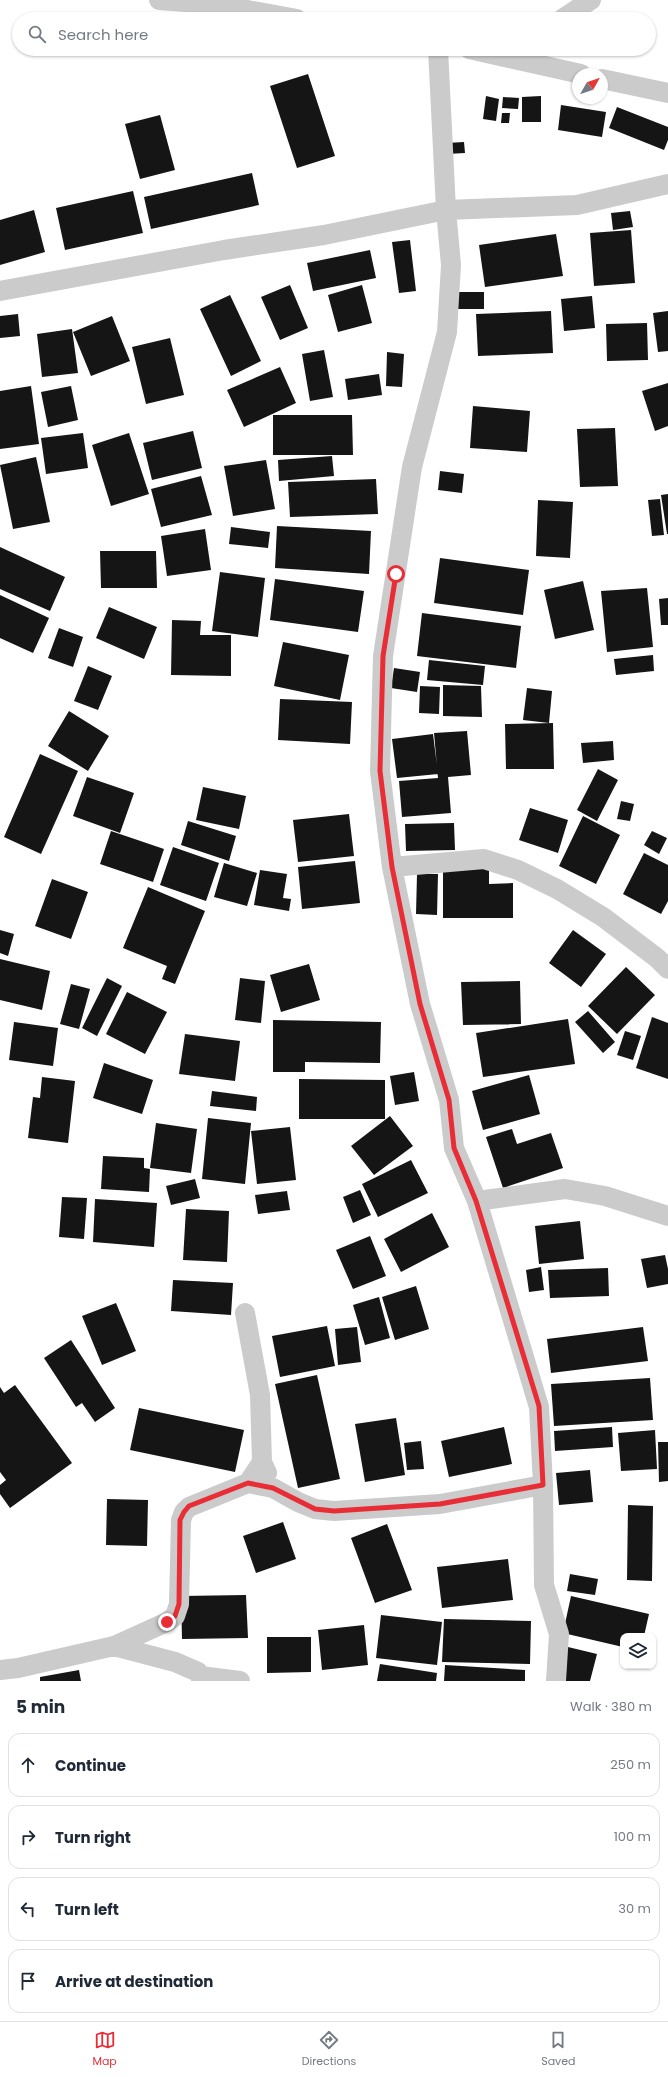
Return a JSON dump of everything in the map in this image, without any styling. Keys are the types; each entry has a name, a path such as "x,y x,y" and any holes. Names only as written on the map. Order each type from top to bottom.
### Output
{"street":[{"path":"159,0 214,4 258,12"},
{"path":"573,12 591,0"},
{"path":"438,56 446,210 451,265 447,332 412,467 383,656 380,771 392,867 420,1004 449,1100 454,1148 476,1201 539,1406 543,1485 544,1586 558,1634 556,1681"},
{"path":"520,56 572,71"},
{"path":"608,80 668,93"},
{"path":"0,292 224,250 324,235 446,210 577,205 668,184"},
{"path":"392,867 484,858 518,870 557,890 602,917 657,958 668,969"},
{"path":"476,1201 564,1189 605,1196 668,1216"},
{"path":"246,1314 260,1395 262,1462 273,1488"},
{"path":"248,1483 262,1462"},
{"path":"0,1670 18,1668 114,1646 167,1622 175,1616 179,1604 180,1520 184,1512 189,1506 248,1483 273,1488 315,1509 334,1511 440,1504 543,1485"},
{"path":"114,1646 175,1662 198,1672 202,1679 240,1681"}],"building":[{"path":"308,74 335,156 297,168 270,86"},
{"path":"486,96 499,99 496,121 483,119"},
{"path":"541,96 541,122 522,122 522,97"},
{"path":"503,97 519,98 518,109 502,108"},
{"path":"561,105 606,112 602,137 558,130"},
{"path":"617,107 668,127 668,140 664,150 609,128"},
{"path":"502,113 510,113 509,123 501,123"},
{"path":"160,115 175,170 140,179 125,124"},
{"path":"464,142 465,153 447,154 446,143"},
{"path":"252,173 259,205 151,229 144,197"},
{"path":"133,191 143,233 65,250 56,208"},
{"path":"34,210 45,252 0,265 0,220"},
{"path":"630,211 633,227 613,230 611,213"},
{"path":"631,230 635,283 594,286 590,233"},
{"path":"556,234 563,276 485,287 479,245"},
{"path":"410,240 416,291 399,293 392,242"},
{"path":"370,250 376,278 313,291 307,263"},
{"path":"290,285 308,328 280,340 261,297"},
{"path":"362,285 372,323 338,332 328,295"},
{"path":"454,292 484,292 484,309 454,309"},
{"path":"230,295 261,361 231,376 200,309"},
{"path":"592,296 595,328 564,331 561,299"},
{"path":"551,311 553,353 478,356 476,314"},
{"path":"668,311 668,351 658,352 653,313"},
{"path":"18,314 20,336 0,338 0,316"},
{"path":"112,316 130,361 91,376 73,332"},
{"path":"647,323 648,360 607,361 606,324"},
{"path":"72,329 78,373 42,377 37,334"},
{"path":"170,338 184,395 146,404 132,347"},
{"path":"324,350 333,397 310,401 302,354"},
{"path":"387,352 404,354 402,387 386,386"},
{"path":"280,367 296,403 244,427 227,390"},
{"path":"379,374 382,395 348,400 345,379"},
{"path":"668,383 668,426 655,431 642,391"},
{"path":"31,386 39,444 0,449 0,391"},
{"path":"71,386 78,420 48,427 41,392"},
{"path":"473,406 530,411 527,452 470,448"},
{"path":"273,415 352,415 353,455 273,455"},
{"path":"615,428 618,486 580,487 577,429"},
{"path":"193,431 202,468 152,480 143,443"},
{"path":"83,433 88,468 46,474 41,438"},
{"path":"129,433 149,494 111,506 92,445"},
{"path":"332,456 334,476 279,481 278,460"},
{"path":"36,457 50,522 13,529 0,465"},
{"path":"266,460 275,509 233,516 224,466"},
{"path":"440,471 464,474 462,493 438,490"},
{"path":"201,476 212,515 161,527 151,489"},
{"path":"376,479 378,514 290,517 288,482"},
{"path":"668,494 668,534 667,534 661,495"},
{"path":"660,499 664,535 652,536 648,500"},
{"path":"538,500 573,502 570,558 536,556"},
{"path":"277,526 371,531 369,574 275,568"},
{"path":"231,527 270,532 268,548 229,544"},
{"path":"205,529 211,570 167,576 161,536"},
{"path":"0,547 65,577 50,611 0,589"},
{"path":"100,551 156,551 157,588 101,588"},
{"path":"440,558 529,570 523,615 434,603"},
{"path":"220,572 265,578 258,637 212,631"},
{"path":"275,579 364,591 358,632 270,620"},
{"path":"583,581 594,630 555,639 544,590"},
{"path":"647,588 653,647 607,652 601,591"},
{"path":"0,595 49,618 33,653 0,638"},
{"path":"668,598 668,625 661,625 659,599"},
{"path":"109,607 157,627 144,659 96,638"},
{"path":"422,613 521,626 516,668 417,656"},
{"path":"172,620 201,621 200,635 231,635 231,676 171,675"},
{"path":"59,628 83,637 73,667 48,658"},
{"path":"283,642 349,655 340,700 274,686"},
{"path":"653,655 654,671 616,675 614,659"},
{"path":"429,660 485,666 483,685 427,680"},
{"path":"88,666 112,676 98,710 74,701"},
{"path":"394,668 420,672 417,692 391,688"},
{"path":"443,685 481,686 482,717 443,716"},
{"path":"420,686 440,687 439,714 419,713"},
{"path":"527,688 552,691 549,723 523,720"},
{"path":"280,699 352,702 350,744 278,740"},
{"path":"69,711 109,736 88,771 48,746"},
{"path":"553,723 554,769 506,769 505,724"},
{"path":"467,731 471,775 448,777 451,813 402,817 399,781 438,778 434,733"},
{"path":"433,734 438,774 397,778 392,739"},
{"path":"613,741 614,760 583,763 581,743"},
{"path":"40,754 78,771 41,854 4,837"},
{"path":"598,769 618,780 597,821 577,810"},
{"path":"87,777 134,793 120,833 73,816"},
{"path":"203,787 246,796 239,829 196,820"},
{"path":"621,801 634,804 630,821 617,819"},
{"path":"530,808 568,820 558,853 519,840"},
{"path":"349,814 354,856 298,862 293,820"},
{"path":"583,816 620,835 596,884 559,866"},
{"path":"188,821 236,836 229,861 181,845"},
{"path":"454,823 455,850 406,851 405,824"},
{"path":"111,831 164,849 153,882 100,864"},
{"path":"652,831 667,838 659,854 644,845"},
{"path":"173,847 219,863 206,901 160,885"},
{"path":"644,853 668,865 668,901 661,914 623,894"},
{"path":"355,861 360,903 302,909 298,867"},
{"path":"224,863 257,873 247,906 214,897"},
{"path":"489,868 489,884 513,883 513,918 443,918 443,869"},
{"path":"260,870 287,874 283,898 291,899 289,911 254,905"},
{"path":"417,874 438,874 437,915 416,914"},
{"path":"52,879 88,892 71,939 35,926"},
{"path":"148,887 205,911 175,984 162,979 167,966 123,948"},
{"path":"0,930 14,934 8,956 0,953"},
{"path":"573,930 606,954 581,987 549,963"},
{"path":"0,959 50,971 42,1010 0,1000"},
{"path":"309,964 320,1000 281,1012 270,975"},
{"path":"626,967 655,995 617,1034 588,1006"},
{"path":"107,978 122,986 97,1036 82,1028"},
{"path":"240,978 265,981 261,1023 235,1020"},
{"path":"520,981 521,1024 463,1025 461,982"},
{"path":"71,984 90,989 79,1029 60,1024"},
{"path":"127,992 167,1012 145,1054 106,1034"},
{"path":"588,1011 615,1042 603,1053 575,1022"},
{"path":"652,1017 668,1023 668,1079 636,1068"},
{"path":"568,1019 575,1064 483,1077 476,1033"},
{"path":"273,1020 381,1022 380,1063 305,1062 305,1072 273,1072"},
{"path":"14,1022 58,1028 53,1066 9,1060"},
{"path":"625,1031 641,1036 633,1060 617,1055"},
{"path":"185,1034 240,1041 235,1081 179,1074"},
{"path":"104,1063 153,1080 142,1114 93,1098"},
{"path":"414,1072 419,1101 395,1105 390,1076"},
{"path":"529,1075 540,1114 483,1130 472,1091"},
{"path":"42,1077 75,1081 68,1143 28,1138 33,1097 40,1098"},
{"path":"299,1079 385,1080 385,1119 299,1119"},
{"path":"212,1091 257,1097 256,1111 210,1106"},
{"path":"390,1116 413,1146 374,1175 351,1146"},
{"path":"208,1118 251,1123 245,1184 202,1179"},
{"path":"156,1123 197,1129 191,1173 150,1168"},
{"path":"290,1127 296,1180 257,1184 251,1131"},
{"path":"512,1129 517,1144 551,1133 563,1168 503,1188 486,1137"},
{"path":"103,1156 144,1158 144,1168 150,1169 149,1192 101,1189"},
{"path":"411,1160 428,1193 378,1217 362,1184"},
{"path":"195,1179 200,1198 171,1205 166,1186"},
{"path":"360,1190 371,1215 353,1223 343,1197"},
{"path":"287,1191 290,1210 258,1214 255,1195"},
{"path":"62,1197 87,1198 84,1239 59,1237"},
{"path":"95,1199 157,1203 154,1247 93,1242"},
{"path":"186,1209 229,1211 227,1262 183,1260"},
{"path":"432,1213 449,1247 401,1272 384,1239"},
{"path":"580,1221 584,1259 539,1264 535,1226"},
{"path":"370,1236 386,1276 353,1289 336,1250"},
{"path":"665,1255 668,1269 668,1284 647,1288 641,1259"},
{"path":"541,1267 544,1290 529,1292 526,1270"},
{"path":"608,1268 609,1296 550,1298 548,1270"},
{"path":"173,1280 233,1283 231,1315 171,1311"},
{"path":"416,1286 429,1329 395,1340 382,1297"},
{"path":"379,1297 390,1338 365,1345 353,1305"},
{"path":"116,1303 136,1351 102,1365 82,1316"},
{"path":"327,1326 335,1366 280,1377 272,1336"},
{"path":"357,1327 361,1362 338,1365 335,1329"},
{"path":"643,1327 648,1361 551,1373 547,1339"},
{"path":"71,1340 115,1408 95,1422 82,1403 76,1407 44,1358"},
{"path":"317,1375 340,1479 298,1488 275,1384"},
{"path":"650,1378 653,1420 554,1426 551,1384"},
{"path":"15,1385 72,1463 10,1508 0,1494 0,1485 6,1480 0,1472 0,1387 4,1393"},
{"path":"139,1408 244,1430 235,1472 130,1450"},
{"path":"396,1418 405,1475 365,1482 355,1424"},
{"path":"504,1427 512,1464 449,1477 441,1441"},
{"path":"612,1427 613,1447 555,1451 554,1431"},
{"path":"655,1430 657,1469 621,1471 618,1433"},
{"path":"421,1441 424,1469 407,1470 404,1443"},
{"path":"658,1442 668,1442 668,1481 659,1482"},
{"path":"590,1470 593,1502 559,1505 556,1473"},
{"path":"107,1499 148,1500 147,1546 106,1545"},
{"path":"628,1505 653,1506 652,1581 627,1580"},
{"path":"283,1522 296,1559 256,1573 243,1536"},
{"path":"387,1524 412,1590 375,1603 351,1538"},
{"path":"508,1559 513,1600 442,1608 437,1567"},
{"path":"570,1574 598,1579 595,1595 567,1591"},
{"path":"246,1595 248,1638 182,1639 181,1596"},
{"path":"571,1596 649,1614 645,1633 620,1633 620,1646 563,1633"},
{"path":"381,1615 442,1622 437,1665 376,1658"},
{"path":"444,1619 531,1621 530,1664 442,1662"},
{"path":"364,1625 368,1665 322,1670 318,1630"},
{"path":"267,1637 311,1637 311,1672 267,1673"},
{"path":"568,1647 597,1654 590,1681 560,1681"},
{"path":"380,1664 437,1673 436,1681 377,1681"},
{"path":"445,1665 525,1670 525,1681 444,1681"},
{"path":"79,1670 81,1681 40,1681 40,1677"}],"route":[{"path":"167,1622 175,1616 179,1604 180,1520 184,1512 189,1506 248,1483 273,1488 298,1502 315,1509 334,1511 440,1504 543,1485 539,1406 476,1201 454,1148 449,1100 420,1004 392,867 380,771 383,656 396,574"}]}
